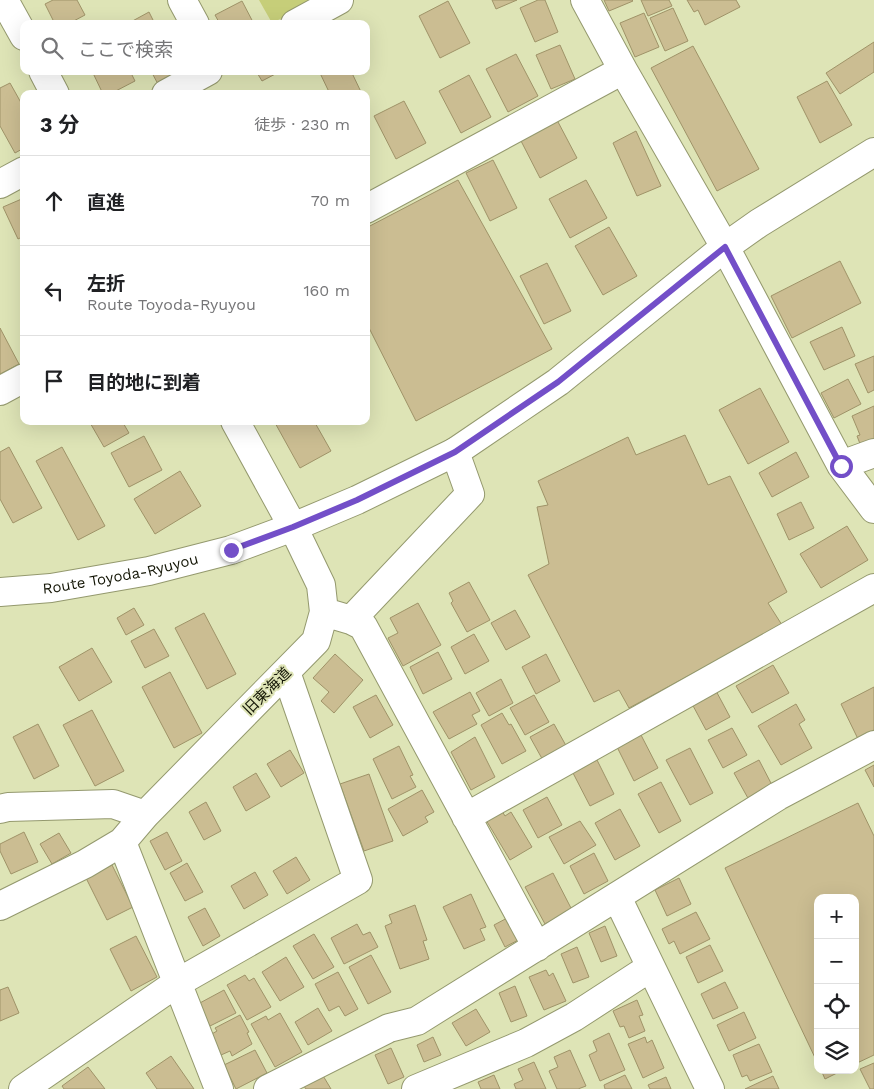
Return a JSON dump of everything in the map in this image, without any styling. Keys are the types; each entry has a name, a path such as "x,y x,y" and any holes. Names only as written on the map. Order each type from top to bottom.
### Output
{"street":[{"path":"4,0 20,29"},
{"path":"182,0 193,20"},
{"path":"302,20 339,0"},
{"path":"585,0 725,247 841,466 874,509"},
{"path":"370,207 623,70"},
{"path":"45,75 53,90"},
{"path":"173,90 201,75"},
{"name":"Route Toyoda-Ryuyou","path":"0,592 50,588 149,572 231,550 357,500 455,452 558,382 725,247 767,218 874,152"},
{"path":"0,184 20,173"},
{"path":"0,391 20,380"},
{"path":"237,425 293,527 321,585 324,612 351,620 363,626 537,947"},
{"path":"351,620 470,494 455,452"},
{"path":"841,466 874,453"},
{"path":"466,817 874,588"},
{"name":"旧東海道","path":"0,906 85,864 122,842 145,815 316,641 324,612"},
{"path":"23,1089 177,983 358,880 286,672"},
{"path":"268,1089 389,1028 417,1022 778,796 874,745"},
{"path":"0,809 8,807 112,804 145,815"},
{"path":"122,842 219,1089"},
{"path":"616,896 710,1089"},
{"path":"416,1089 526,1043 574,1016 651,967"}],"green space":[{"path":"259,0 319,0 278,20 270,20"}],"building":[{"path":"53,0 77,0 85,15 76,20 53,20 45,4"},
{"path":"492,0 517,0 496,9"},
{"path":"538,0 545,0 558,32 535,42 520,8"},
{"path":"604,0 632,0 633,1 609,11"},
{"path":"641,0 669,0 672,6 648,16"},
{"path":"687,0 736,0 740,7 705,25 698,10 694,12"},
{"path":"242,1 252,20 218,20 215,15"},
{"path":"448,1 470,43 440,58 419,16"},
{"path":"673,8 688,41 665,51 650,18"},
{"path":"149,12 153,20 134,20"},
{"path":"644,13 659,47 635,57 620,23"},
{"path":"874,42 874,72 840,94 826,73"},
{"path":"560,45 575,79 551,89 536,55"},
{"path":"693,46 759,169 717,191 651,68"},
{"path":"516,54 538,96 508,112 486,69"},
{"path":"94,75 132,75 135,81 118,90 101,90"},
{"path":"153,75 178,75 159,86"},
{"path":"258,75 273,75 262,81"},
{"path":"321,75 353,75 360,90 328,90"},
{"path":"469,75 491,117 461,133 439,91"},
{"path":"827,81 852,125 820,143 797,97"},
{"path":"10,83 20,101 20,150 15,153 0,126 0,88"},
{"path":"404,101 426,143 396,159 374,116"},
{"path":"557,120 577,158 540,178 520,139"},
{"path":"636,131 661,186 637,196 613,143"},
{"path":"493,160 517,208 490,221 466,173"},
{"path":"458,180 552,349 416,421 370,330 370,226"},
{"path":"586,180 607,218 570,238 549,199"},
{"path":"20,200 20,238 18,239 3,207"},
{"path":"609,227 637,276 603,295 575,246"},
{"path":"840,261 861,303 792,338 771,296"},
{"path":"547,263 571,311 544,324 520,276"},
{"path":"842,327 855,356 824,370 810,342"},
{"path":"0,328 19,364 0,374"},
{"path":"874,356 874,390 868,393 855,364"},
{"path":"848,379 861,404 834,418 821,393"},
{"path":"760,388 789,442 748,464 719,410"},
{"path":"874,406 874,443 862,449 857,436 860,435 852,416"},
{"path":"91,425 124,425 129,433 104,447"},
{"path":"276,425 316,425 331,451 300,468"},
{"path":"685,435 708,485 730,476 787,592 768,603 782,625 629,708 619,690 594,702 528,575 549,564 537,507 548,505 538,481 628,437 636,455"},
{"path":"144,436 162,470 129,487 111,453"},
{"path":"9,447 42,508 13,523 0,499 0,452"},
{"path":"62,447 105,526 78,540 36,461"},
{"path":"796,452 809,477 772,497 759,473"},
{"path":"180,471 201,506 155,534 134,499"},
{"path":"801,502 814,528 789,540 777,514"},
{"path":"847,526 868,560 821,588 800,554"},
{"path":"469,582 490,620 467,632 451,603 453,601 449,593"},
{"path":"418,603 441,645 403,666 388,638 398,633 390,618"},
{"path":"134,608 144,625 126,635 117,618"},
{"path":"515,610 530,637 506,650 491,623"},
{"path":"204,613 236,674 207,689 175,628"},
{"path":"154,629 169,656 145,668 131,641"},
{"path":"474,634 489,661 465,674 451,647"},
{"path":"92,648 112,682 79,701 59,667"},
{"path":"438,652 452,679 423,694 410,667"},
{"path":"335,654 363,680 334,713 321,701 329,692 313,678"},
{"path":"546,654 560,681 536,694 522,667"},
{"path":"773,665 789,693 752,713 736,686"},
{"path":"170,672 202,733 174,748 142,687"},
{"path":"501,679 513,703 489,716 476,693"},
{"path":"874,687 874,730 858,739 841,704"},
{"path":"715,689 730,717 706,730 691,702"},
{"path":"470,692 480,711 472,715 477,724 449,739 433,712"},
{"path":"376,695 393,725 370,738 353,707"},
{"path":"534,695 549,722 525,735 510,708"},
{"path":"796,704 805,720 799,724 812,748 781,765 758,726"},
{"path":"92,710 124,771 95,786 63,725"},
{"path":"502,713 509,725 511,724 526,751 502,764 481,725"},
{"path":"38,724 59,766 34,779 13,737"},
{"path":"554,724 569,751 545,764 530,737"},
{"path":"732,728 747,755 723,768 708,740"},
{"path":"641,735 658,768 634,781 617,747"},
{"path":"475,737 495,777 471,790 451,752"},
{"path":"399,746 413,775 410,776 416,787 392,799 373,759"},
{"path":"690,748 713,793 690,805 666,760"},
{"path":"290,750 304,773 281,787 267,764"},
{"path":"597,760 614,794 590,806 573,773"},
{"path":"759,760 773,787 749,800 734,773"},
{"path":"874,765 874,787 865,770"},
{"path":"256,773 270,797 246,811 233,787"},
{"path":"369,774 393,841 364,851 340,784"},
{"path":"661,782 681,821 659,833 638,794"},
{"path":"422,790 434,812 425,817 428,822 403,836 388,809"},
{"path":"547,797 562,825 538,838 523,810"},
{"path":"206,802 221,831 204,840 189,812"},
{"path":"858,803 874,836 874,1055 859,1062 859,894 814,894 814,1056 725,868"},
{"path":"499,806 505,816 511,812 532,847 510,860 483,815"},
{"path":"620,809 640,846 615,860 595,823"},
{"path":"580,821 596,845 564,864 549,837"},
{"path":"24,832 38,862 11,874 0,851 0,844"},
{"path":"167,832 182,861 165,870 150,841"},
{"path":"59,833 71,853 52,864 40,844"},
{"path":"594,853 608,881 584,894 570,866"},
{"path":"296,857 310,880 287,894 273,871"},
{"path":"187,863 203,892 185,901 170,873"},
{"path":"112,865 133,907 107,920 86,878"},
{"path":"255,872 268,895 244,909 231,886"},
{"path":"553,873 572,910 545,924 525,887"},
{"path":"679,878 691,904 667,916 655,890"},
{"path":"471,894 486,927 480,929 485,940 464,949 443,907"},
{"path":"415,905 427,940 423,941 429,959 400,969 385,926 392,923 389,915"},
{"path":"205,908 220,936 203,946 188,917"},
{"path":"696,912 710,939 680,954 674,941 669,944 662,929"},
{"path":"511,916 522,938 505,947 494,925"},
{"path":"357,924 363,935 370,932 378,947 344,964 331,938"},
{"path":"605,926 617,956 601,962 589,933"},
{"path":"314,934 334,967 313,979 293,946"},
{"path":"136,936 157,977 131,991 110,949"},
{"path":"710,945 723,971 698,983 686,957"},
{"path":"577,947 589,977 573,983 561,954"},
{"path":"371,955 391,992 368,1004 349,967"},
{"path":"286,957 304,987 280,1001 262,972"},
{"path":"546,970 549,976 553,973 566,1001 544,1010 529,977"},
{"path":"338,972 358,1009 345,1016 339,1006 329,1011 315,984"},
{"path":"245,975 249,981 254,978 271,1007 247,1020 227,985"},
{"path":"725,982 738,1008 713,1019 701,994"},
{"path":"515,986 527,1016 511,1022 499,993"},
{"path":"8,987 19,1013 0,1021 0,990"},
{"path":"224,990 236,1013 210,1026 198,1004"},
{"path":"637,1000 643,1015 639,1016 645,1031 629,1038 624,1026 620,1027 613,1011"},
{"path":"318,1008 332,1031 308,1045 295,1022"},
{"path":"476,1009 490,1032 466,1046 452,1023"},
{"path":"744,1012 756,1038 729,1051 717,1025"},
{"path":"280,1013 302,1052 275,1067 251,1024 266,1016 268,1020"},
{"path":"240,1015 249,1032 247,1033 252,1044 232,1056 230,1051 221,1055 210,1035 217,1031 215,1028"},
{"path":"609,1033 625,1070 600,1081 589,1055 597,1051 593,1041"},
{"path":"433,1037 441,1055 424,1062 417,1045"},
{"path":"645,1037 647,1043 652,1040 664,1068 643,1078 628,1044"},
{"path":"759,1044 772,1072 750,1081 747,1075 742,1077 733,1055"},
{"path":"391,1048 404,1077 388,1084 375,1055"},
{"path":"255,1050 267,1073 236,1089 224,1065"},
{"path":"570,1050 586,1086 578,1089 557,1089 549,1071 558,1067 554,1057"},
{"path":"171,1056 194,1089 157,1089 146,1073"},
{"path":"534,1062 546,1089 516,1089 514,1084 523,1080 518,1069"},
{"path":"874,1063 874,1089 870,1089 860,1069"},
{"path":"88,1067 105,1089 64,1089 62,1086"},
{"path":"322,1074 331,1089 306,1089 303,1085"},
{"path":"823,1074 835,1074 825,1079"},
{"path":"494,1075 500,1089 481,1089 478,1082"},
{"path":"625,1075 632,1089 605,1089 604,1085"},
{"path":"773,1076 779,1089 745,1089"},
{"path":"666,1077 671,1089 650,1089 648,1085"}],"route":[{"path":"231,550 357,500 455,452 558,382 725,247 841,466"}]}
